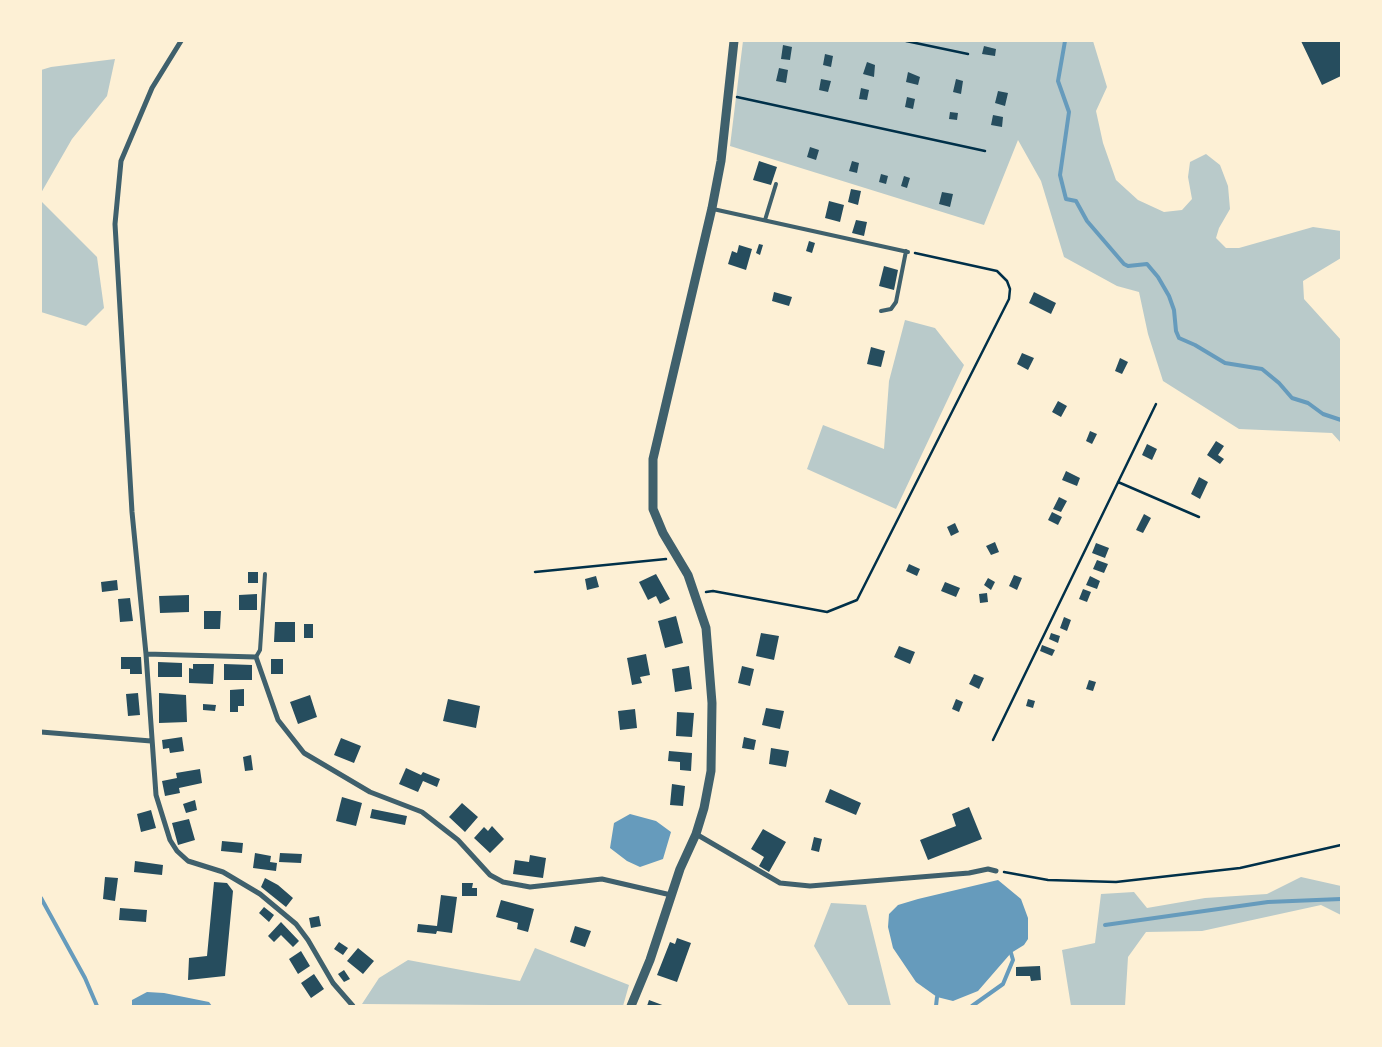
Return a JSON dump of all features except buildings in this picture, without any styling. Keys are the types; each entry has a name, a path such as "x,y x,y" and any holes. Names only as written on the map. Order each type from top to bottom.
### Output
{"street":[{"path":"181,41 152,88 120,161 115,224 132,512 146,654 156,795 170,840 177,851 188,861 222,872 260,894 296,924 308,940 333,983 352,1006"},
{"path":"631,1006 650,960 671,896 696,834 704,808 711,771 712,703 706,628 696,594 653,509 653,459 712,208 721,161 734,41"},
{"path":"146,654 256,657 278,720 304,753 370,792 422,812 458,840 490,875 503,882 530,887 602,879 671,896"},
{"path":"41,732 151,741"},
{"path":"696,834 780,883 810,886 969,873 988,869 996,871"}],"lane":[{"path":"765,220 776,184"},
{"path":"712,208 907,251 896,302 891,309 881,311"},
{"path":"256,657 260,650 265,574"}],"path":[{"path":"906,41 968,54"},
{"path":"728,96 985,151"},
{"path":"696,594 713,591 827,612 857,600 1009,299 1010,289 1007,281 998,271 907,251"},
{"path":"993,740 1156,404"},
{"path":"1118,482 1199,517"},
{"path":"535,572 677,558"},
{"path":"996,871 1048,880 1116,882 1240,868 1341,845"}],"shaded area":[{"path":"743,41 1093,41 1107,87 1096,111 1103,143 1116,180 1138,200 1164,212 1182,210 1192,199 1188,177 1190,162 1206,154 1220,165 1228,186 1230,209 1219,228 1216,238 1226,248 1239,248 1313,227 1341,231 1341,258 1303,281 1304,299 1341,340 1341,443 1332,433 1239,429 1163,381 1148,334 1139,292 1117,286 1064,257 1041,181 1018,140 984,225 730,146"},
{"path":"115,59 107,96 72,139 41,193 41,70"},
{"path":"41,201 97,257 104,308 86,326 41,312"},
{"path":"905,320 935,328 964,365 896,509 807,469 823,425 884,449 889,381"},
{"path":"1301,877 1341,886 1341,915 1321,905 1202,931 1146,932 1128,957 1125,1006 1071,1006 1062,950 1095,943 1101,894 1134,892 1147,908 1205,898 1267,894"},
{"path":"831,903 866,905 891,1006 849,1006 814,946"},
{"path":"535,948 629,985 623,1006 362,1004 379,978 408,960 520,981"}],"water":[{"path":"630,814 656,821 671,832 663,859 640,867 627,861 610,848 614,823"},
{"path":"998,880 1021,899 1028,918 1028,939 1024,945 1011,953 978,991 953,1001 937,997 916,982 893,948 888,927 889,914 898,905"},
{"path":"147,992 164,993 209,1002 212,1006 132,1006 132,1000"}],"waterway":[{"path":"1065,41 1058,81 1069,112 1060,175 1066,199 1076,201 1087,221 1124,264 1128,266 1147,264 1158,277 1169,296 1174,310 1176,331 1179,338 1225,363 1262,369 1279,383 1292,398 1308,403 1323,414 1341,420"},
{"path":"41,898 85,978 97,1006"},
{"path":"1105,925 1268,902 1341,899"},
{"path":"972,1006 1003,984 1013,960 1011,953"},
{"path":"936,1006 937,997"}]}
